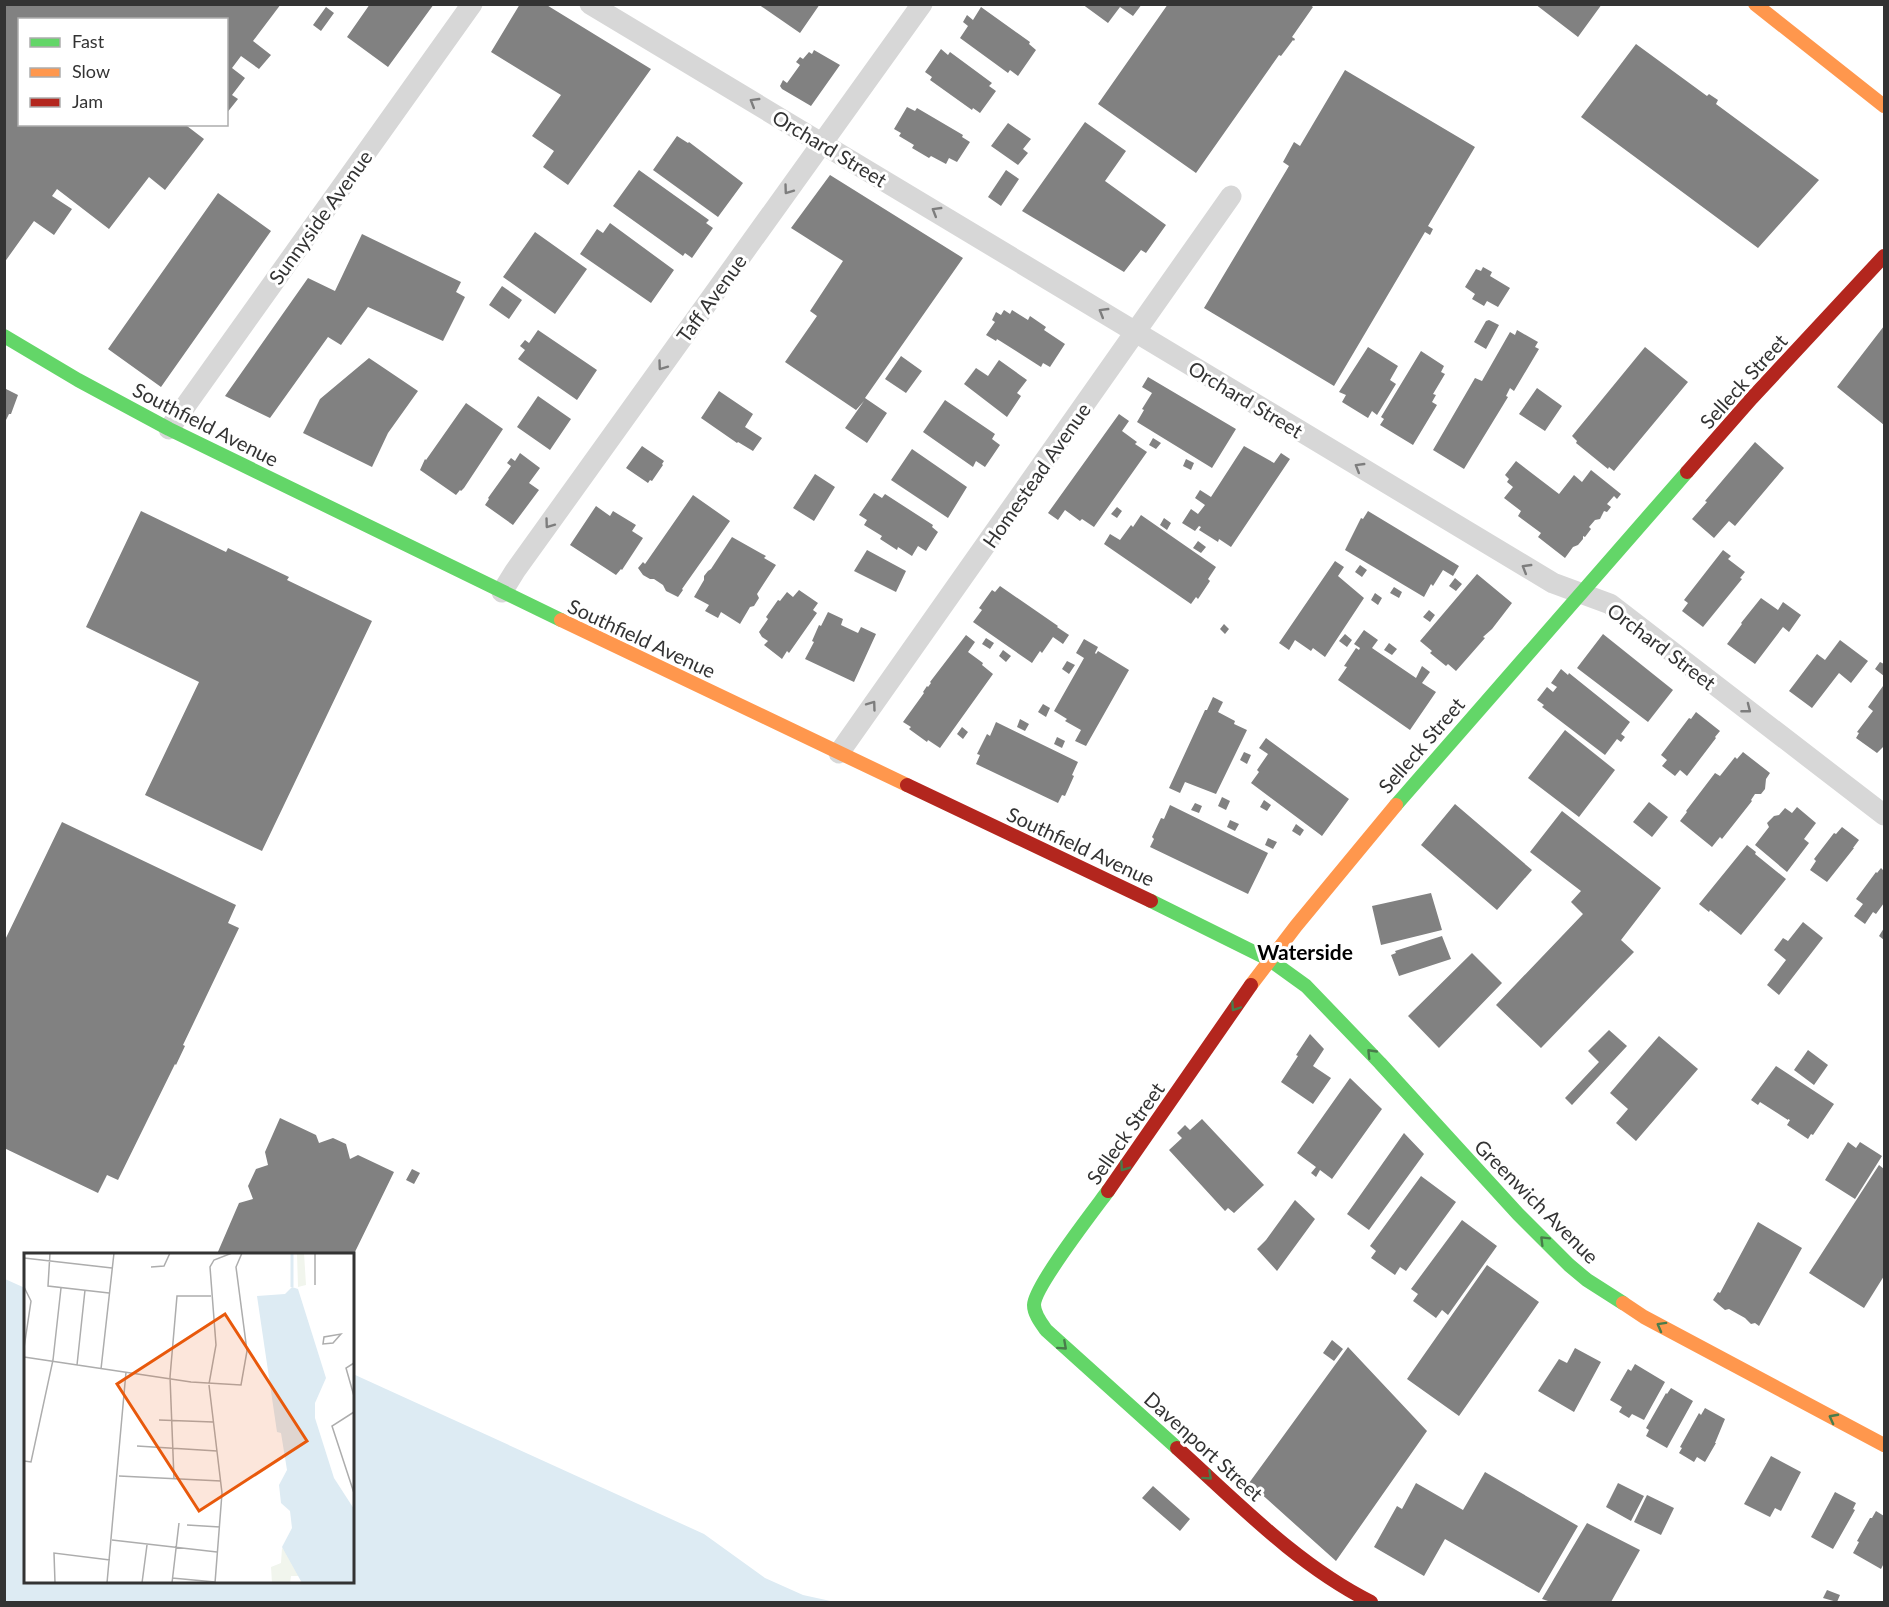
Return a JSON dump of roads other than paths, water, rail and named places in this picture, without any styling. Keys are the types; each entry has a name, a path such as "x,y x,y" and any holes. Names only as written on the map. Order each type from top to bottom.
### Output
{"main road":[{"path":"1755,4 1884,106"},
{"name":"Selleck Street","path":"1034,1298 1270,960 1410,787 1752,398 1884,255"},
{"name":"Southfield Avenue","path":"4,336 78,380 169,429 502,592 1270,960"},
{"name":"Greenwich Avenue","path":"1270,960 1306,986 1518,1214 1587,1280 1624,1306 1654,1323 1884,1445"},
{"name":"Davenport Street","path":"1034,1298 1036,1314 1046,1330 1294,1553 1371,1602"}],"street":[{"name":"Sunnyside Avenue","path":"169,429 472,4"},
{"name":"Orchard Street","path":"590,4 1553,584 1610,604 1884,815"},
{"name":"Taff Avenue","path":"502,592 922,4"},
{"name":"Homestead Avenue","path":"839,753 1231,196"}],"district":[{"name":"Waterside","path":"1305,951"}]}
